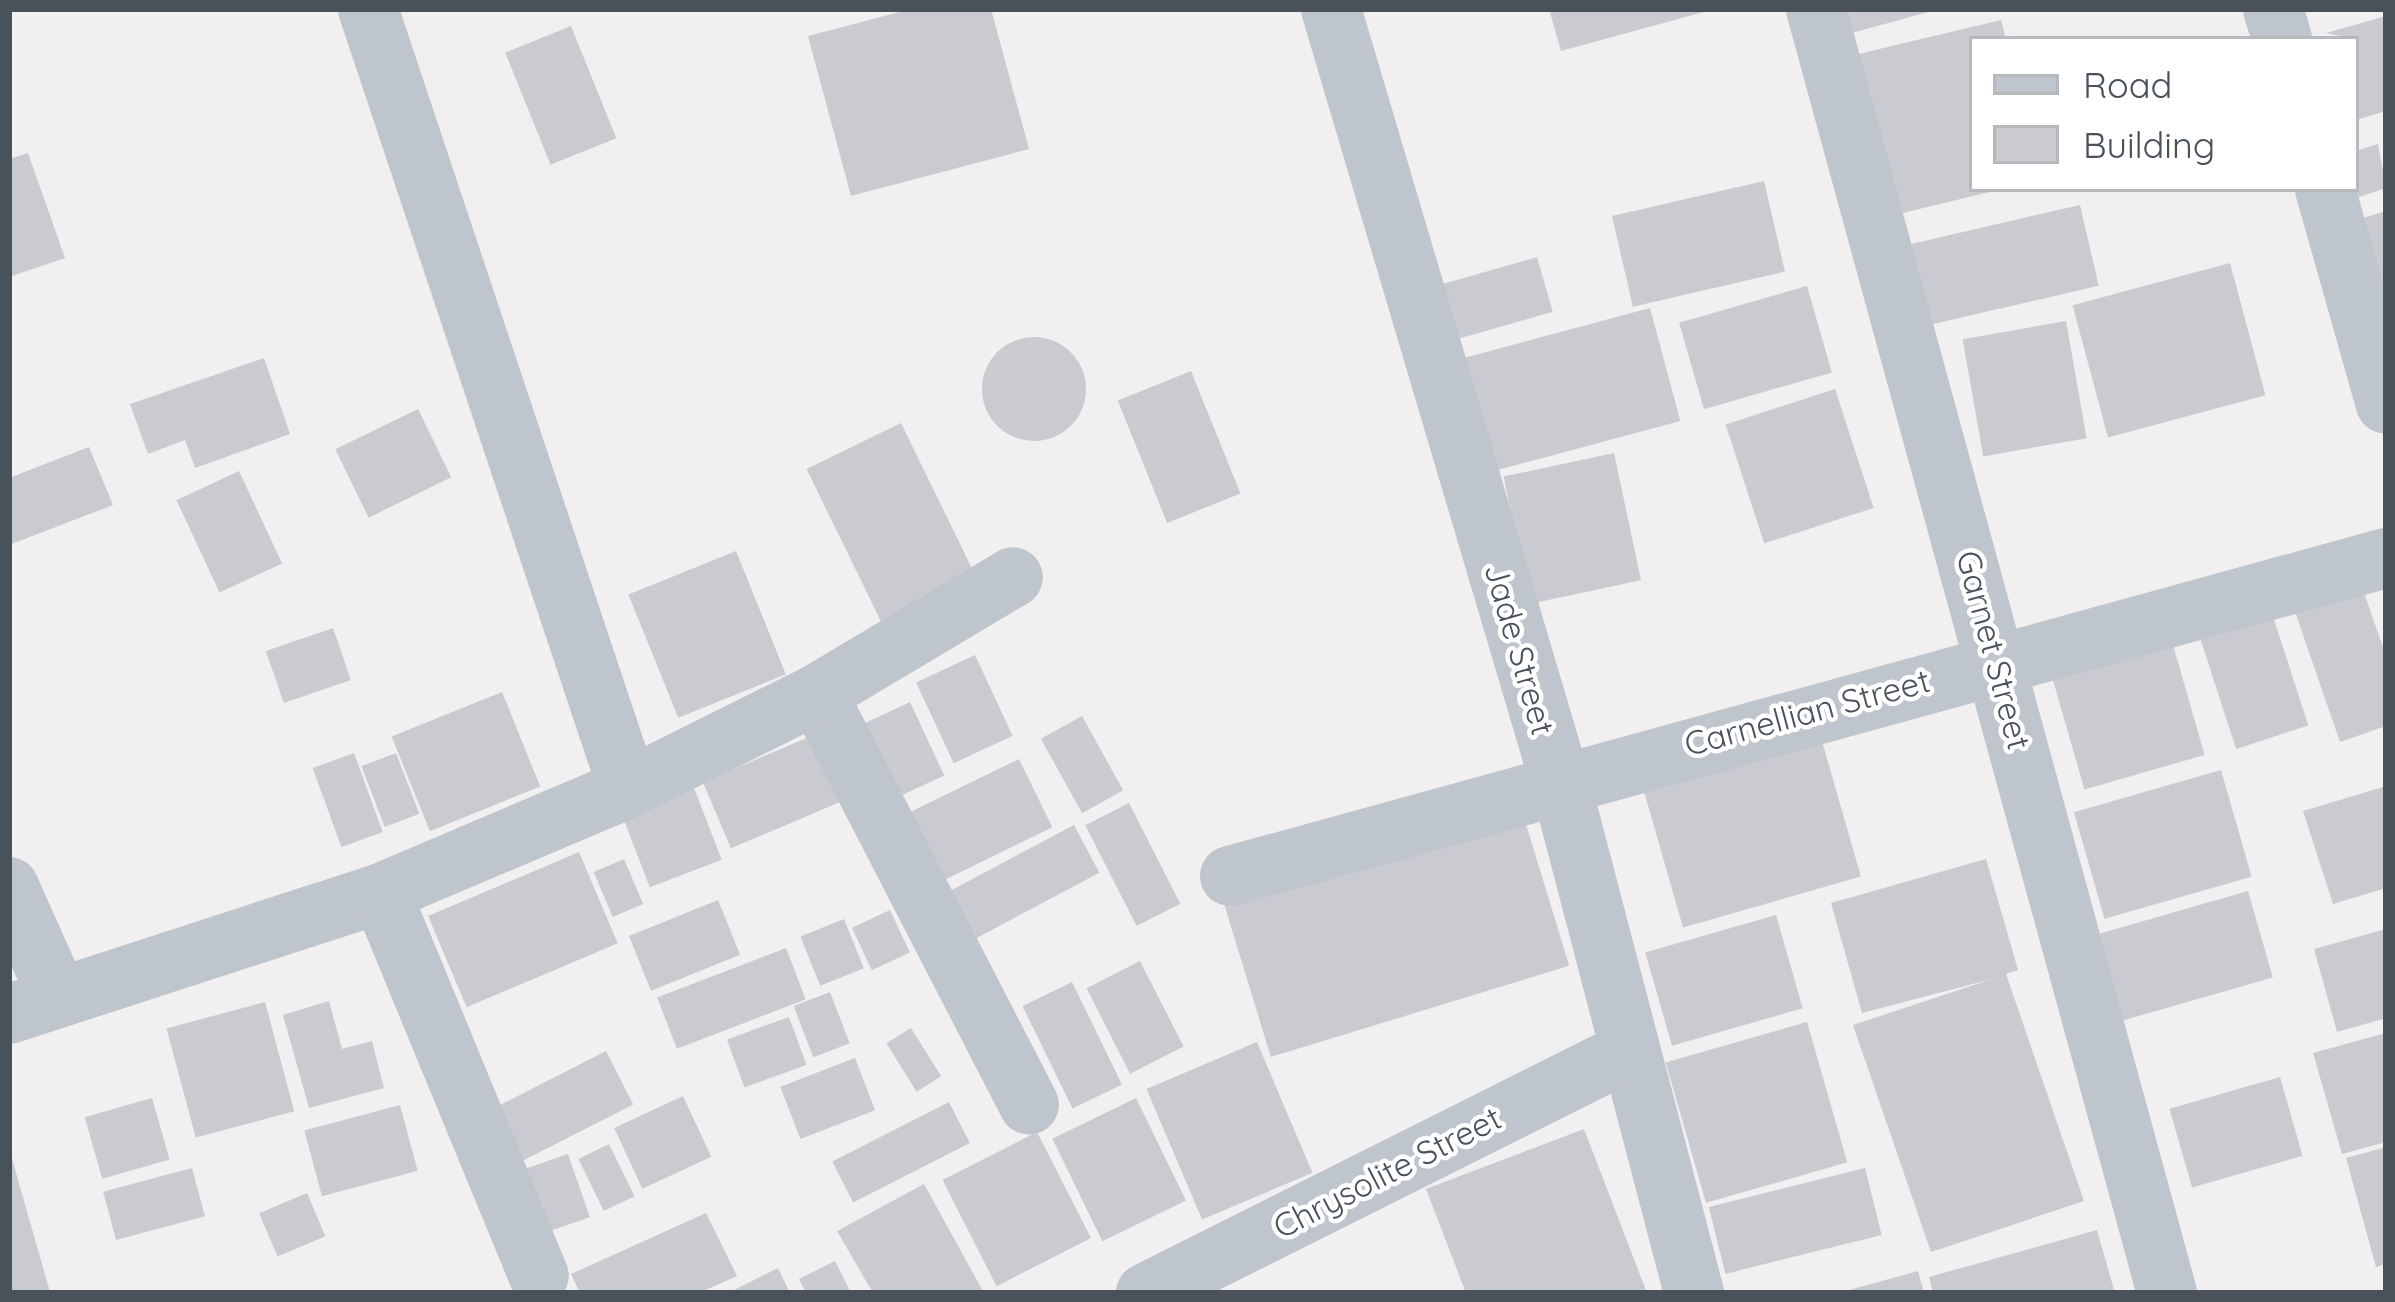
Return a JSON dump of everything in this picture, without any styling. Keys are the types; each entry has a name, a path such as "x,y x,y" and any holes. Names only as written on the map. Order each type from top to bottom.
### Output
{"street":[{"path":"368,9 628,788"},
{"name":"Jade Street","path":"1331,9 1560,781 1694,1293"},
{"name":"Garnet Street","path":"1816,9 2167,1293"},
{"path":"2325,192 2386,404"},
{"name":"Carnellian Street","path":"1230,876 1997,659 2386,557"},
{"path":"9,886 33,1005 381,893 628,788 817,694 1013,577"},
{"path":"817,694 1029,1106"},
{"path":"381,893 539,1276"},
{"name":"Chrysolite Street","path":"1146,1293 1629,1051"}],"building":[{"path":"911,9 991,9 1029,149 851,196 808,36"},
{"path":"1549,9 1711,9 1711,10 1561,51"},
{"path":"1841,9 1936,9 1936,10 1848,34"},
{"path":"2386,16 2386,111 2359,119 2359,36 2326,33"},
{"path":"2001,20 2005,36 1969,36 1969,192 1990,192 1894,215 1854,55"},
{"path":"571,26 616,138 550,165 505,53"},
{"path":"2378,144 2386,188 2338,204 2359,192 2359,150"},
{"path":"28,153 65,258 9,277 9,159"},
{"path":"1764,181 1785,272 1633,307 1612,216"},
{"path":"2080,205 2099,286 1913,329 1894,248"},
{"path":"2386,211 2386,365 2343,224"},
{"path":"1537,257 1553,312 1448,342 1432,287"},
{"path":"2230,263 2265,395 2108,438 2073,305"},
{"path":"1807,286 1832,373 1704,409 1679,323"},
{"path":"1650,308 1680,421 1495,471 1465,358"},
{"path":"2066,321 2087,438 1983,456 1963,339"},
{"path":"1034,337 1054,341 1071,352 1082,369 1086,389 1082,409 1071,426 1054,437 1034,441 1014,437 997,426 986,409 982,389 986,369 997,352 1014,341"},
{"path":"264,358 290,434 195,468 185,440 148,454 130,404"},
{"path":"1191,371 1240,493 1167,523 1118,401"},
{"path":"1835,389 1874,508 1764,543 1726,425"},
{"path":"418,409 451,477 369,518 335,449"},
{"path":"901,423 976,578 882,624 807,469"},
{"path":"89,447 113,505 9,545 9,478"},
{"path":"1614,453 1641,580 1530,604 1503,476"},
{"path":"239,471 282,563 220,593 176,500"},
{"path":"736,551 786,674 678,718 628,594"},
{"path":"2360,581 2386,656 2386,726 2340,742 2292,603"},
{"path":"2267,598 2308,725 2236,749 2195,621"},
{"path":"333,628 351,680 284,703 266,651"},
{"path":"2169,631 2205,755 2084,789 2049,665"},
{"path":"975,655 1013,736 954,763 916,682"},
{"path":"502,692 540,787 430,831 392,737"},
{"path":"910,702 944,775 882,805 847,731"},
{"path":"1082,716 1123,790 1082,813 1041,739"},
{"path":"816,734 844,800 731,848 703,782"},
{"path":"1822,741 1861,877 1683,928 1644,792"},
{"path":"354,753 383,832 341,847 313,768"},
{"path":"396,753 419,814 385,827 361,766"},
{"path":"1019,759 1052,827 934,885 900,817"},
{"path":"2221,770 2252,877 2105,919 2074,812"},
{"path":"693,785 722,860 650,887 621,813"},
{"path":"2383,787 2386,888 2333,904 2303,811"},
{"path":"1129,803 1180,904 1137,926 1085,825"},
{"path":"1521,808 1569,966 1271,1057 1223,899"},
{"path":"1074,825 1099,873 968,943 942,895"},
{"path":"579,852 618,943 467,1007 428,916"},
{"path":"624,859 643,904 613,917 594,872"},
{"path":"1986,859 2018,970 2006,974 2084,1201 1931,1252 1853,1025 1992,979 1862,1013 1831,903"},
{"path":"2248,891 2273,978 2118,1022 2093,935"},
{"path":"718,900 740,955 651,991 629,936"},
{"path":"890,910 910,953 872,970 852,928"},
{"path":"1776,915 1803,1008 1672,1046 1645,952"},
{"path":"844,919 864,968 820,986 800,937"},
{"path":"2386,929 2386,1018 2337,1032 2314,949"},
{"path":"786,948 806,999 677,1049 657,997"},
{"path":"1140,961 1184,1047 1130,1074 1087,988"},
{"path":"1072,982 1122,1084 1073,1109 1023,1006"},
{"path":"830,992 850,1043 813,1057 794,1006"},
{"path":"329,1001 342,1049 372,1041 384,1088 309,1108 283,1015"},
{"path":"265,1002 294,1111 196,1138 166,1028"},
{"path":"789,1017 806,1065 744,1087 727,1040"},
{"path":"1807,1022 1847,1162 1706,1203 1666,1063"},
{"path":"911,1028 941,1076 917,1092 886,1043"},
{"path":"2386,1033 2386,1142 2342,1154 2313,1053"},
{"path":"1257,1042 1312,1173 1202,1220 1147,1089"},
{"path":"606,1051 633,1104 519,1163 492,1109"},
{"path":"855,1058 875,1110 800,1139 780,1087"},
{"path":"2280,1077 2303,1156 2192,1188 2169,1109"},
{"path":"683,1096 711,1157 642,1189 614,1128"},
{"path":"152,1098 170,1160 102,1179 85,1117"},
{"path":"1136,1098 1186,1200 1102,1241 1052,1139"},
{"path":"949,1102 970,1143 853,1202 832,1161"},
{"path":"400,1105 418,1171 322,1196 304,1131"},
{"path":"1584,1129 1647,1293 1466,1293 1426,1189"},
{"path":"1037,1132 1091,1238 997,1286 943,1180"},
{"path":"609,1144 634,1196 604,1211 578,1159"},
{"path":"2386,1147 2386,1264 2376,1267 2346,1158"},
{"path":"9,1148 50,1292 9,1293"},
{"path":"568,1154 590,1217 546,1232 525,1169"},
{"path":"192,1168 205,1216 116,1240 103,1192"},
{"path":"1865,1168 1882,1235 1725,1274 1709,1207"},
{"path":"924,1184 984,1293 873,1293 837,1231"},
{"path":"307,1193 325,1236 277,1257 259,1213"},
{"path":"706,1213 737,1276 699,1293 580,1293 571,1274"},
{"path":"2097,1230 2115,1293 1933,1293 1929,1277"},
{"path":"835,1261 851,1293 806,1293 799,1279"},
{"path":"778,1268 790,1293 728,1293"},
{"path":"1918,1271 1924,1293 1842,1293 1842,1292"}]}
